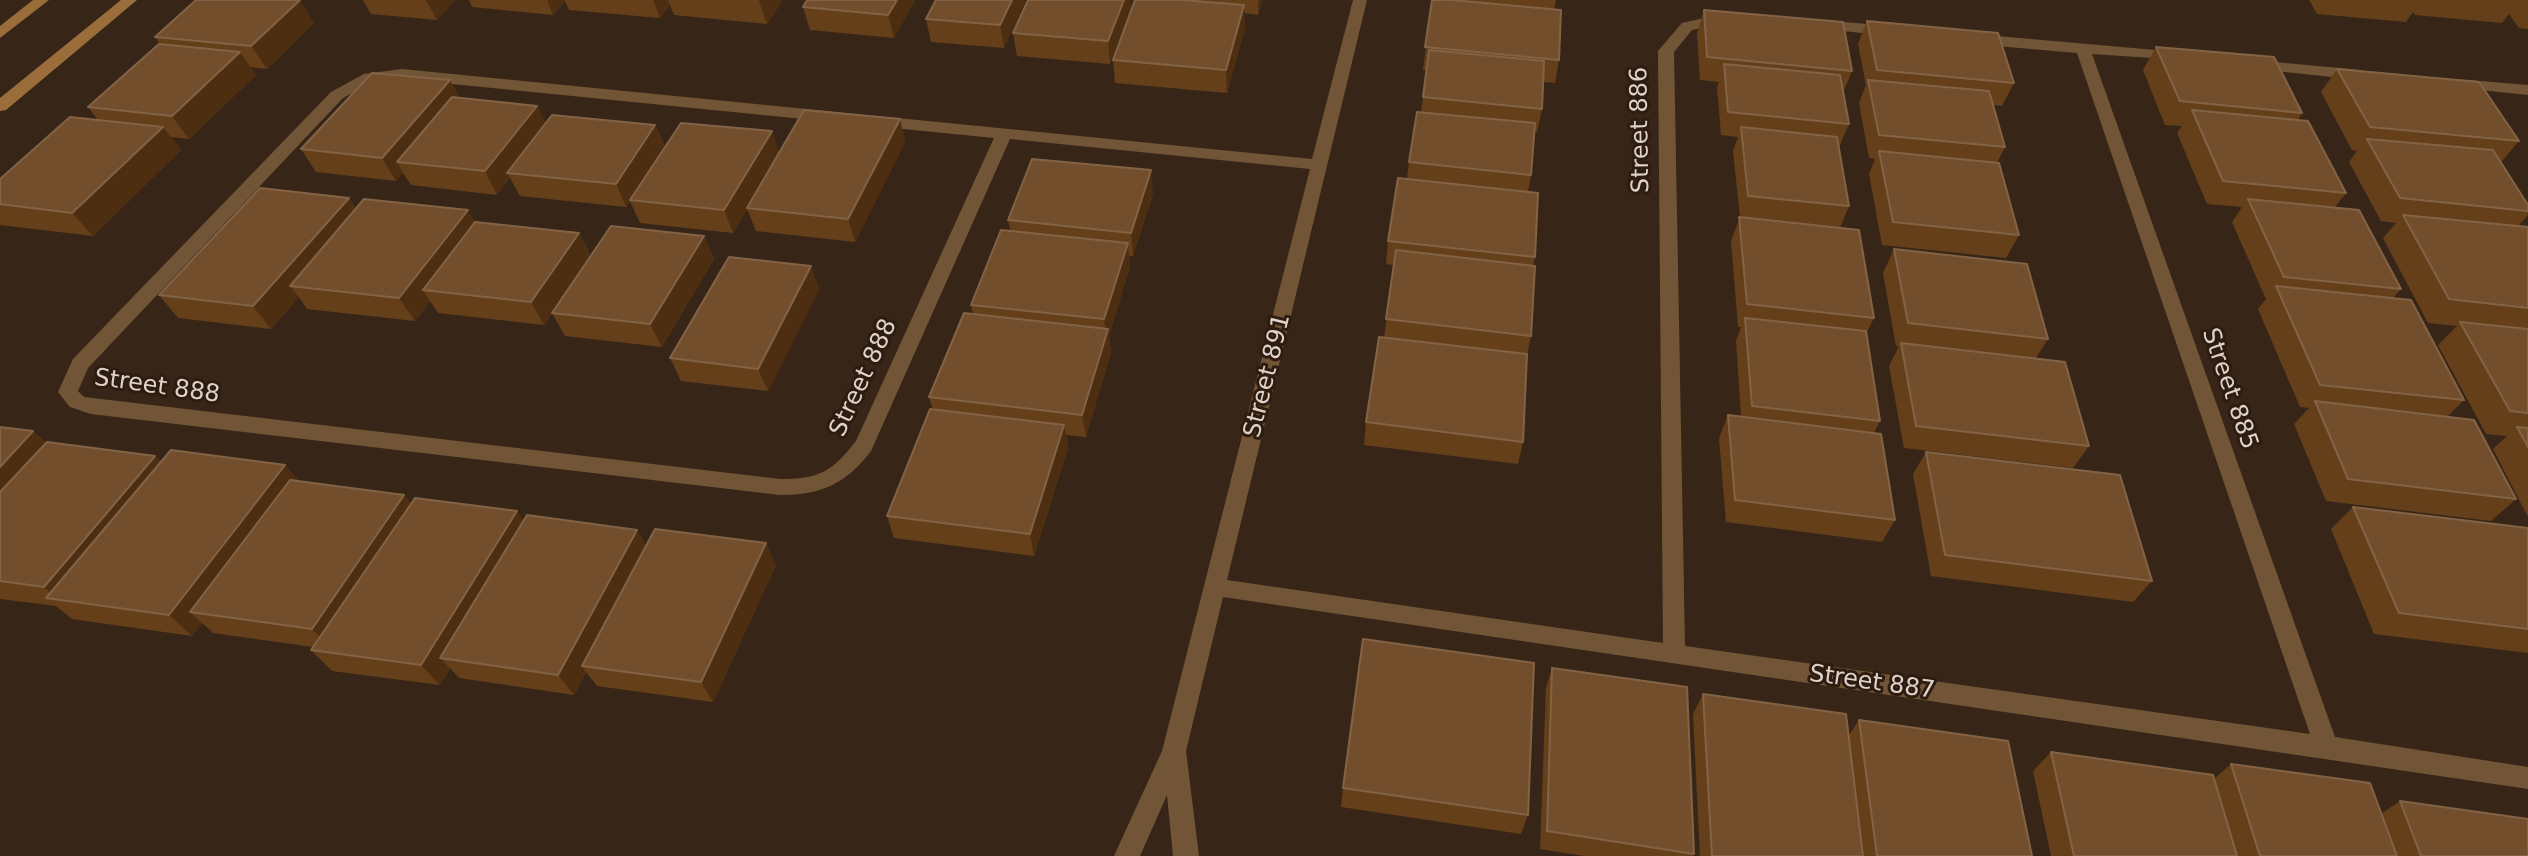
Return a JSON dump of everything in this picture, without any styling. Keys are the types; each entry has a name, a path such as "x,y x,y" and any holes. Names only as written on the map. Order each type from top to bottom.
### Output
{"street":[{"path":"0,33 42,0"},
{"path":"0,106 130,0"},
{"name":"Street 891","path":"1127,856 1174,751 1360,0"},
{"name":"Street 886","path":"1674,656 1666,51 1687,26 1719,17 1751,19"},
{"path":"1798,23 1909,32"},
{"path":"1963,38 2194,59"},
{"name":"Street 885","path":"2083,49 2326,746"},
{"path":"2242,63 2385,77"},
{"name":"Street 888","path":"1003,136 864,445 837,477 812,487 780,487 91,407 77,402 68,392 80,364 337,95 370,77 402,74 1003,136 1320,165"},
{"path":"2433,81 2528,90"},
{"name":"Street 887","path":"1215,587 1674,656 2326,746 2528,778"},
{"name":"Street 891","path":"1174,751 1186,856"}],"building":[{"path":"196,0 300,0 251,46 155,37"},
{"path":"807,0 897,0 888,15 803,7"},
{"path":"936,0 1012,0 1000,25 926,19"},
{"path":"1028,0 1124,0 1108,41 1013,33"},
{"path":"1135,0 1244,5 1226,70 1113,60"},
{"path":"1432,0 1561,10 1559,60 1425,47"},
{"path":"1704,10 1843,22 1852,71 1707,57"},
{"path":"1867,21 1998,33 2014,83 1877,70"},
{"path":"159,44 240,52 172,116 88,107"},
{"path":"2156,47 2274,57 2302,113 2180,101"},
{"path":"1429,50 1544,61 1542,109 1423,97"},
{"path":"1724,64 1840,75 1849,124 1728,112"},
{"path":"2337,69 2479,82 2519,141 2370,127"},
{"path":"372,73 450,80 382,158 301,149"},
{"path":"1868,80 1989,91 2005,147 1879,135"},
{"path":"452,97 537,106 485,171 397,162"},
{"path":"804,110 900,119 848,219 747,208"},
{"path":"2192,110 2308,121 2346,193 2223,181"},
{"path":"1417,112 1535,123 1531,175 1409,162"},
{"path":"552,115 655,125 616,184 507,173"},
{"path":"70,117 163,127 72,213 0,204 0,179"},
{"path":"681,123 772,131 724,210 630,200"},
{"path":"1741,127 1837,137 1849,206 1748,196"},
{"path":"2367,139 2493,150 2528,205 2528,211 2400,198"},
{"path":"1879,151 1999,163 2019,235 1893,222"},
{"path":"1032,159 1151,170 1131,233 1008,220"},
{"path":"1398,178 1538,193 1535,257 1388,241"},
{"path":"260,188 349,198 253,306 159,295"},
{"path":"364,199 468,210 399,298 290,286"},
{"path":"2248,199 2359,210 2401,289 2284,277"},
{"path":"2403,215 2528,227 2528,308 2449,299"},
{"path":"1739,217 1859,230 1874,318 1747,304"},
{"path":"475,222 579,233 531,302 423,290"},
{"path":"611,226 704,236 650,324 552,313"},
{"path":"1001,230 1128,243 1104,319 971,305"},
{"path":"1894,249 2027,264 2048,339 1908,323"},
{"path":"1396,250 1535,266 1531,336 1386,319"},
{"path":"729,257 811,266 758,369 670,358"},
{"path":"2276,286 2411,300 2464,400 2320,385"},
{"path":"964,313 1108,329 1082,415 929,397"},
{"path":"1745,318 1866,331 1880,421 1752,406"},
{"path":"2460,322 2528,329 2528,413 2510,411"},
{"path":"1379,337 1527,354 1523,442 1366,422"},
{"path":"1901,343 2065,362 2089,446 1916,426"},
{"path":"2315,401 2474,420 2516,499 2348,479"},
{"path":"930,409 1064,425 1030,534 887,516"},
{"path":"1728,415 1881,434 1895,520 1735,500"},
{"path":"0,427 33,431 0,467"},
{"path":"2517,427 2528,428 2528,447"},
{"path":"47,442 155,456 44,587 0,581 0,492"},
{"path":"171,450 285,465 169,615 46,598"},
{"path":"1926,452 2120,475 2152,581 1945,555"},
{"path":"290,480 404,495 312,629 190,612"},
{"path":"415,498 517,511 421,665 311,650"},
{"path":"2353,507 2528,528 2528,629 2399,613"},
{"path":"527,515 637,530 558,675 440,658"},
{"path":"655,529 766,543 701,682 582,666"},
{"path":"1363,639 1534,663 1528,815 1343,788"},
{"path":"1552,668 1687,687 1694,854 1547,831"},
{"path":"1703,694 1846,714 1863,856 1712,856"},
{"path":"1859,720 2008,741 2032,856 1877,856"},
{"path":"2051,752 2213,775 2237,856 2074,856"},
{"path":"2231,764 2370,783 2397,856 2260,856"},
{"path":"2400,801 2528,819 2528,856 2421,856"}]}
